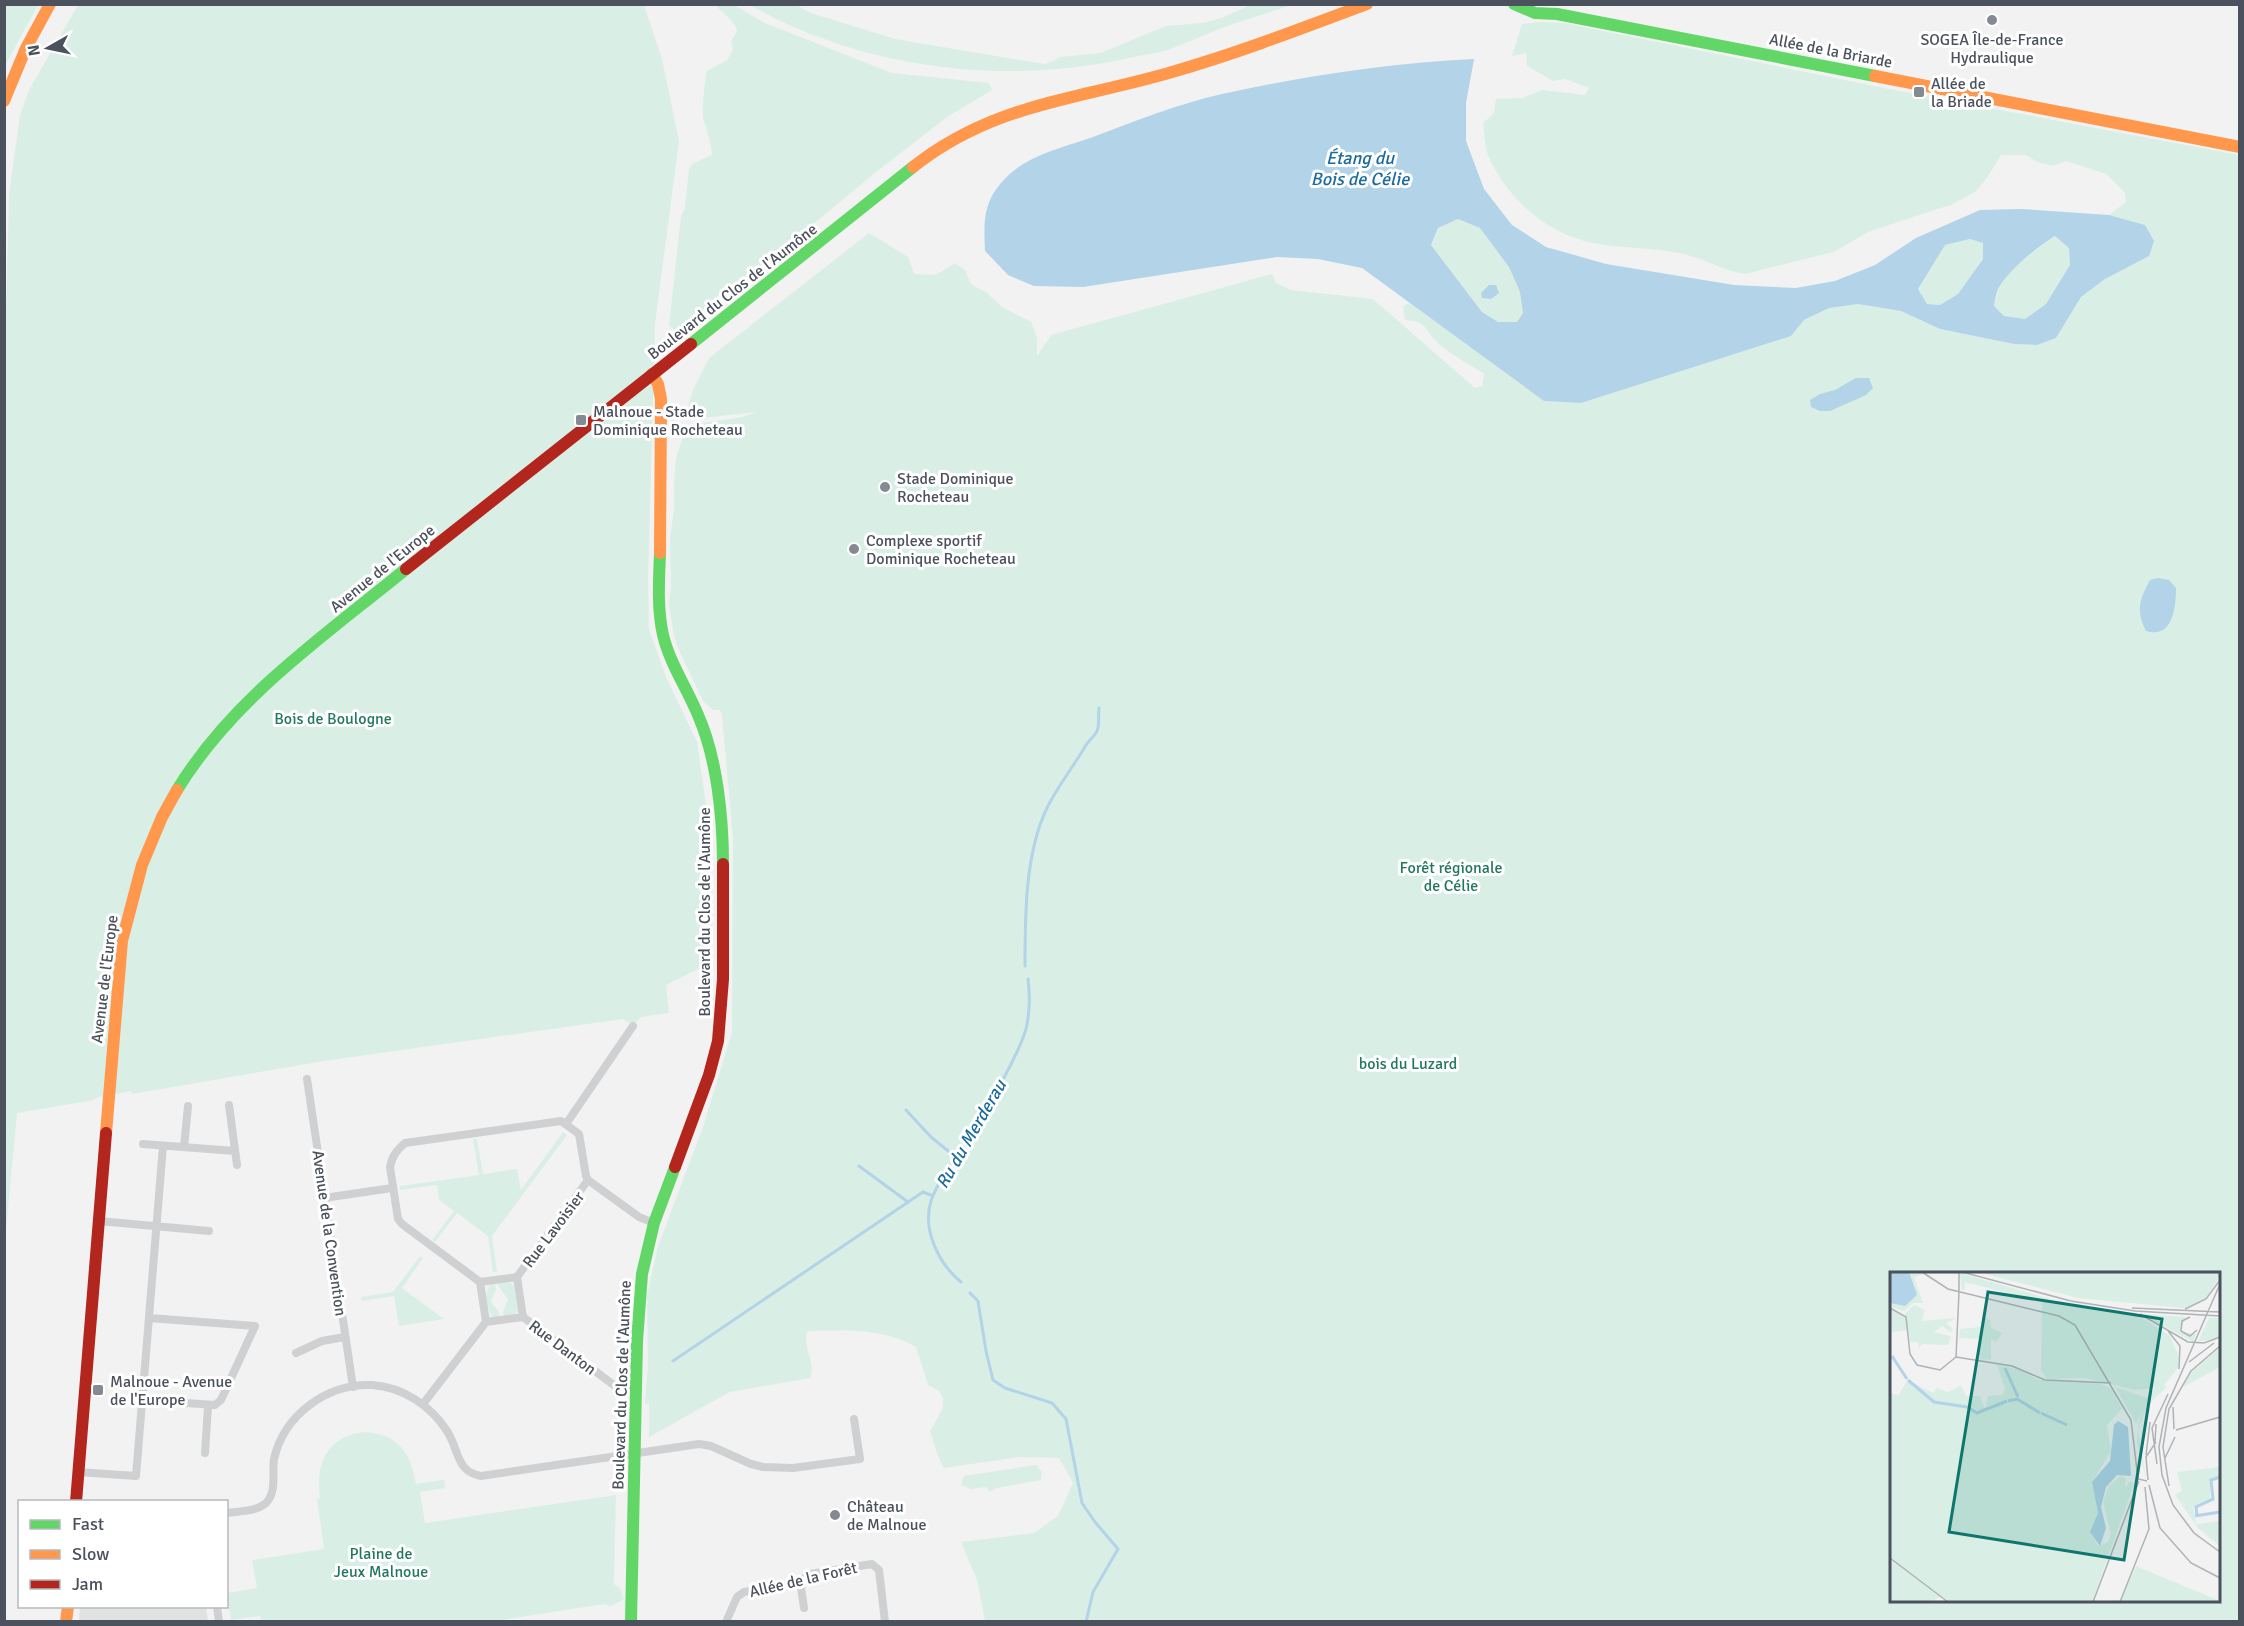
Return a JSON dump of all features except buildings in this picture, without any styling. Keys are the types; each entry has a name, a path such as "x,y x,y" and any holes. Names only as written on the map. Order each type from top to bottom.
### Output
{"main road":[{"path":"4,101 26,48 50,4"},
{"name":"Boulevard du Clos de l'Aumône","path":"631,1622 635,1386 639,1296 644,1258 654,1223 702,1098 718,1041 723,979 721,805 699,716 673,665 664,639 659,613 661,399 658,384 652,374 823,241 898,179 962,134 1020,109 1141,81 1210,61 1367,4"},
{"name":"Allée de la Briarde","path":"1514,4 1539,13 1557,14"},
{"name":"Allée de la Briarde","path":"1540,4 1557,14 2240,147"},
{"name":"Avenue de l'Europe","path":"76,1500 122,941 142,861 157,825 177,788 202,751 257,690 652,374"}],"street":[{"path":"566,1124 633,1026"},
{"name":"Avenue de la Convention","path":"307,1079 352,1386"},
{"path":"229,1105 237,1165"},
{"path":"184,1147 188,1106"},
{"path":"423,1404 486,1322 523,1317 517,1277 480,1282 398,1219 390,1167 391,1159 397,1149 405,1143 561,1120 579,1134 588,1180 639,1217 654,1223"},
{"path":"143,1143 236,1150"},
{"path":"78,1472 136,1476 163,1146"},
{"name":"Rue Lavoisier","path":"517,1277 588,1180"},
{"path":"324,1198 392,1188"},
{"path":"99,1221 209,1231"},
{"path":"480,1282 486,1322"},
{"name":"Rue Danton","path":"523,1317 615,1386 635,1386"},
{"path":"142,1401 215,1405 221,1400 255,1326 149,1318"},
{"path":"296,1353 322,1341 345,1337"},
{"path":"228,1513 255,1509 267,1502 273,1489 272,1475 277,1450 288,1427 313,1402 329,1393 352,1386 371,1385 390,1388 423,1404 448,1433 465,1470 481,1476 705,1444 757,1467 793,1468 860,1459 854,1419"},
{"path":"204,1453 208,1406"},
{"name":"Allée de la Forêt","path":"726,1622 740,1594 791,1585 810,1574 872,1564 879,1570 885,1622"},
{"path":"800,1581 804,1608"}],"shaded area":[{"path":"80,1608 206,1608 208,1621 79,1621"}],"green space":[{"path":"4,5 38,5 5,66"},
{"name":"Bois de Boulogne","path":"78,5 644,5 662,59 679,141 655,324 648,579 649,629 666,677 697,742 707,812 707,852 713,907 708,964 666,985 669,1013 641,1017 633,1026 623,1019 324,1061 132,1094 131,1091 94,1100 17,1113 5,1241 5,356 9,194 20,115 29,90"},
{"path":"716,5 734,5 765,23 892,73 989,83 992,90 947,117 875,173 680,334 669,326 681,216 685,208 689,169 692,164 712,155 703,118 706,74 707,71 727,60 733,50 731,41 737,31 734,24"},
{"path":"749,5 796,5 811,13 895,39 1044,64 1060,57 1101,53 1166,26 1202,23 1222,18 1250,5 1292,5 1228,26 1161,52 1082,66 997,71 911,62 869,53 828,41"},
{"name":"Forêt régionale de Célie","path":"1564,23 1889,89 2239,155 2239,1621 985,1621 977,1580 961,1542 1034,1533 1058,1516 1073,1483 1059,1458 1020,1457 944,1468 930,1431 943,1408 943,1398 939,1391 928,1385 916,1347 891,1336 877,1333 808,1331 806,1343 812,1366 810,1378 730,1392 649,1437 649,1403 645,1404 648,1366 647,1296 658,1246 703,1127 732,1032 733,838 722,715 720,710 713,710 703,701 677,646 669,604 674,481 676,458 683,436 682,426 742,417 757,412 684,420 693,390 709,358 869,233 908,257 914,274 936,275 955,263 965,270 971,284 987,293 1002,307 1031,322 1037,337 1037,356 1051,335 1272,274 1276,283 1291,290 1373,299 1475,388 1482,386 1484,374 1440,345 1424,326 1405,320 1403,306 1410,303 1544,401 1581,403 1791,336 1804,320 1829,308 1858,304 1901,311 1940,329 2014,344 2037,345 2056,338 2081,297 2105,279 2145,225 2109,215 2126,202 2125,193 2106,174 2066,161 2053,166 2037,162 2026,155 2001,155 1976,191 1953,204 1868,232 1834,252 1745,274 1684,254 1593,243 1560,232 1530,212 1506,186 1487,151 1483,123 1494,113 1496,99 1523,98 1542,90 1585,95 1589,88 1565,79 1553,81 1527,66 1526,53 1512,56 1522,24"},
{"path":"1458,219 1480,228 1509,267 1520,292 1523,313 1517,322 1498,322 1482,312 1431,245 1438,228"},
{"path":"2056,236 2069,248 2070,265 2046,304 2025,319 2004,316 1994,306 1999,287 2025,259"},
{"path":"1970,239 1983,243 1983,259 1958,294 1940,305 1927,304 1918,289 1945,245"},
{"path":"563,1132 567,1135 492,1236 497,1272 493,1272 488,1236 457,1213 435,1242 432,1240 454,1211 439,1200 437,1185 400,1190 400,1186 479,1175 473,1139 477,1139 483,1174 517,1169 521,1190"},
{"path":"420,1256 423,1258 402,1288 444,1319 399,1326 394,1296 362,1301 361,1297 393,1292"},
{"path":"510,1282 514,1286 518,1311 504,1317 503,1312 508,1299 498,1284"},
{"path":"495,1284 496,1289 491,1302 500,1317 493,1317 487,1301 488,1288"},
{"name":"Plaine de Jeux Malnoue","path":"367,1432 378,1434 396,1442 411,1464 416,1484 444,1480 445,1488 420,1492 425,1523 616,1495 614,1584 620,1588 624,1599 610,1607 605,1604 489,1622 262,1622 260,1616 231,1620 228,1593 257,1588 252,1560 324,1549 317,1499 320,1498 322,1462 327,1453 342,1438"},
{"path":"1036,1465 1042,1472 1041,1480 997,1488 990,1492 986,1487 971,1489 961,1485 964,1476"}],"water":[{"name":"Étang du Bois de Célie","path":"1474,59 1466,103 1466,141 1484,189 1512,225 1546,247 1606,264 1734,285 1796,288 1835,281 1875,265 1916,238 1980,210 2022,209 2109,215 2145,225 2154,241 2149,256 2105,279 2081,297 2056,338 2037,345 2014,344 1940,329 1901,311 1858,304 1829,308 1804,320 1791,336 1581,403 1544,401 1362,268 1318,259 1277,257 1083,287 1034,286 1008,275 985,251 985,216 990,199 1010,174 1031,159 1043,154 1173,108 1222,94 1347,71","holes":["1458,219 1480,228 1509,267 1520,292 1523,313 1517,322 1498,322 1482,312 1431,245 1438,228","2055,236 2069,248 2070,265 2046,304 2025,319 2004,316 1994,306 1999,287 2032,253","1970,239 1983,243 1983,259 1958,294 1940,305 1927,304 1918,289 1945,245"]},
{"path":"1489,285 1496,285 1499,293 1491,299 1482,298 1481,293"},
{"path":"1856,378 1869,378 1873,388 1866,395 1830,411 1820,411 1811,407 1810,400"},
{"path":"2158,578 2169,580 2176,588 2174,612 2167,626 2162,630 2146,631 2140,611 2141,600 2150,580"}],"waterway":[{"name":"Ru du Merderau","path":"1025,966 1026,906 1034,845 1051,800 1097,731 1099,708"},
{"name":"Ru du Merderau","path":"961,1282 946,1266 934,1246 929,1223 931,1201 944,1175 973,1135 1020,1045 1028,1016 1028,979"},
{"path":"906,1110 931,1137 957,1158"},
{"path":"859,1166 908,1202"},
{"path":"673,1361 923,1192 933,1196"},
{"name":"Ru du Merderau","path":"970,1293 978,1301 993,1380 1005,1388 1052,1403 1066,1419 1082,1503 1118,1549 1093,1592 1086,1622"}],"traffic: fast":[{"path":"1514,4 1535,13 1557,14 1875,76"},
{"path":"691,344 913,167"},
{"path":"660,553 659,604 663,635 670,656 705,732 710,750 718,788 723,864"},
{"path":"177,790 200,757 252,697 312,644 406,569"},
{"path":"631,1622 637,1341 642,1274 654,1223 675,1167"}],"traffic: slow":[{"path":"4,101 26,48 50,4"},
{"path":"913,167 943,146 974,129 1005,116 1197,65 1367,4"},
{"path":"1875,76 2240,147"},
{"path":"652,374 658,384 661,399 660,553"},
{"path":"106,1133 122,941 142,865 162,817 177,790"},
{"path":"66,1622 68,1608"}],"traffic: jam":[{"path":"406,569 691,344"},
{"path":"675,1167 709,1075 718,1041 723,979 723,864"},
{"path":"76,1500 106,1133"}],"place":[{"name":"SOGEA Île-de-France Hydraulique","path":"1992,20"},
{"name":"Allée de la Briade","path":"1919,92"},
{"name":"Malnoue - Stade Dominique Rocheteau","path":"581,420"},
{"name":"Stade Dominique Rocheteau","path":"885,487"},
{"name":"Complexe sportif Dominique Rocheteau","path":"854,549"},
{"name":"Malnoue - Avenue de l'Europe","path":"98,1390"},
{"name":"Château de Malnoue","path":"835,1515"}],"park label":[{"name":"bois du Luzard","path":"1408,1063"}]}
